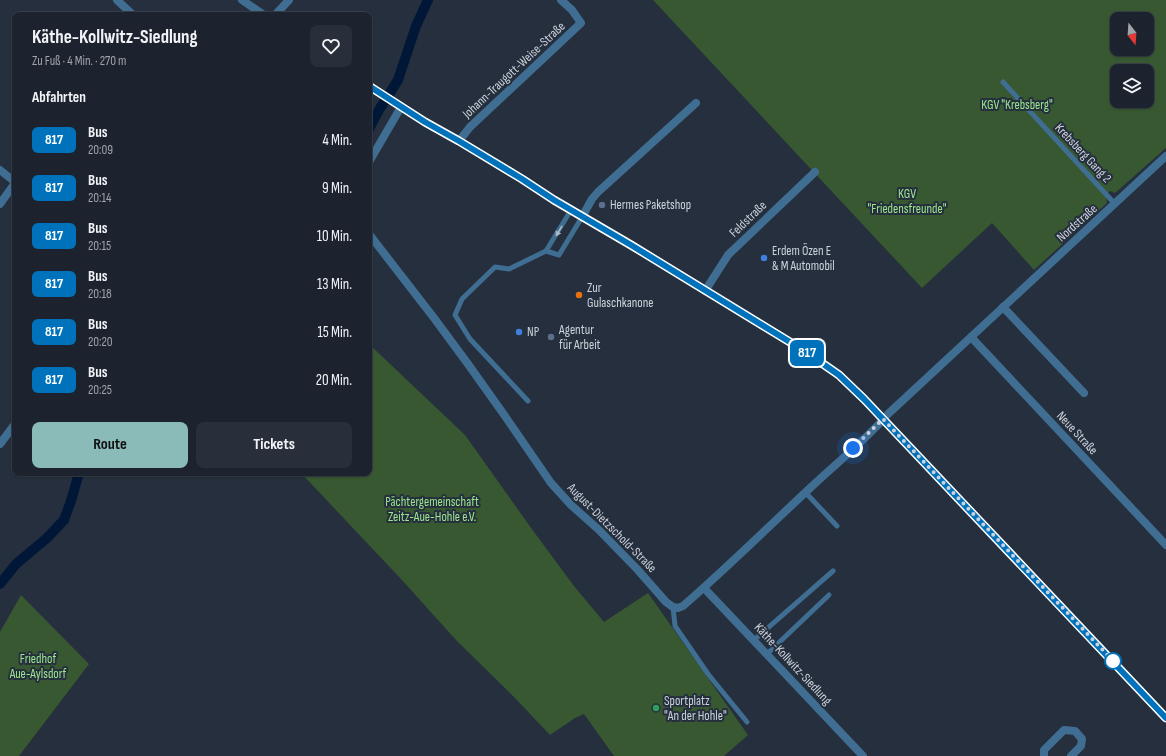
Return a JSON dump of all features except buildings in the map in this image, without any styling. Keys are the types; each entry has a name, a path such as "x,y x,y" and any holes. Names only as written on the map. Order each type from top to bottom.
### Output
{"street":[{"path":"117,0 130,12"},
{"path":"242,0 258,12"},
{"path":"278,12 289,0"},
{"name":"Johann-Traugott-Weise-Straße","path":"459,141 470,127 581,23 572,10 561,0"},
{"path":"372,88 803,350 830,368 856,391 883,419 1166,718"},
{"path":"582,217 592,199 598,192 696,103"},
{"path":"372,157 401,107"},
{"name":"Nordstraße","path":"883,419 1166,156"},
{"path":"0,170 12,180"},
{"name":"Feldstraße","path":"705,291 728,255 815,172"},
{"path":"0,204 12,187"},
{"name":"August-Dietzschold-Straße","path":"372,238 464,359 551,483 571,505 598,529 637,569 666,602 674,607"},
{"path":"1003,307 1084,393"},
{"name":"Neue Straße","path":"970,337 1166,545"},
{"path":"674,607 678,608 683,606 704,588 883,419"},
{"path":"0,444 12,428"},
{"name":"Käthe-Kollwitz-Siedlung","path":"704,588 864,756"},
{"path":"1044,756 1044,750 1064,730 1070,730 1075,731 1082,739 1081,746 1071,756"}],"lane":[{"name":"Krebsberg Gang 2","path":"1003,82 1115,204"},
{"path":"528,401 470,339 455,315 462,299 495,267 509,269 546,251 571,210"},
{"path":"546,251 559,255 582,217"},
{"path":"805,492 837,526"},
{"path":"754,640 834,571"},
{"path":"766,654 829,595"},
{"path":"674,607 675,626 708,674 747,722"}],"green space":[{"path":"653,0 1166,0 1166,148 1115,193 1110,191 1106,195 1107,203 1034,270 992,223 922,288"},
{"name":"Pächtergemeinschaft Zeitz-Aue-Hohle e.V.","path":"372,347 465,435 574,586 604,622 648,593 748,735 724,756 614,756 584,714 575,718 550,735 456,640 304,476 372,476"},
{"name":"Friedhof Aue-Aylsdorf","path":"21,595 89,664 19,756 0,756 0,632"}],"waterway":[{"path":"372,123 398,80 416,26 428,0"},
{"path":"0,584 16,564 47,538 64,520 78,476"}],"bus line":[{"name":"817","path":"372,88 425,122 459,141 522,179 537,190 631,245 803,350 839,375 864,399 1166,718"}],"place":[{"name":"Hermes Paketshop","path":"602,205"},
{"name":"Erdem Özen E & M Automobil","path":"764,258"},
{"name":"Zur Gulaschkanone","path":"579,295"},
{"name":"NP","path":"519,332"},
{"name":"Agentur für Arbeit","path":"551,337"},
{"name":"Sportplatz \"An der Hohle\"","path":"656,708"}],"route":[{"path":"853,448 883,419 1117,665 1113,661"}],"park label":[{"name":"KGV \"Krebsberg\"","path":"1017,105"},
{"name":"KGV \"Friedensfreunde\"","path":"907,202"}]}
